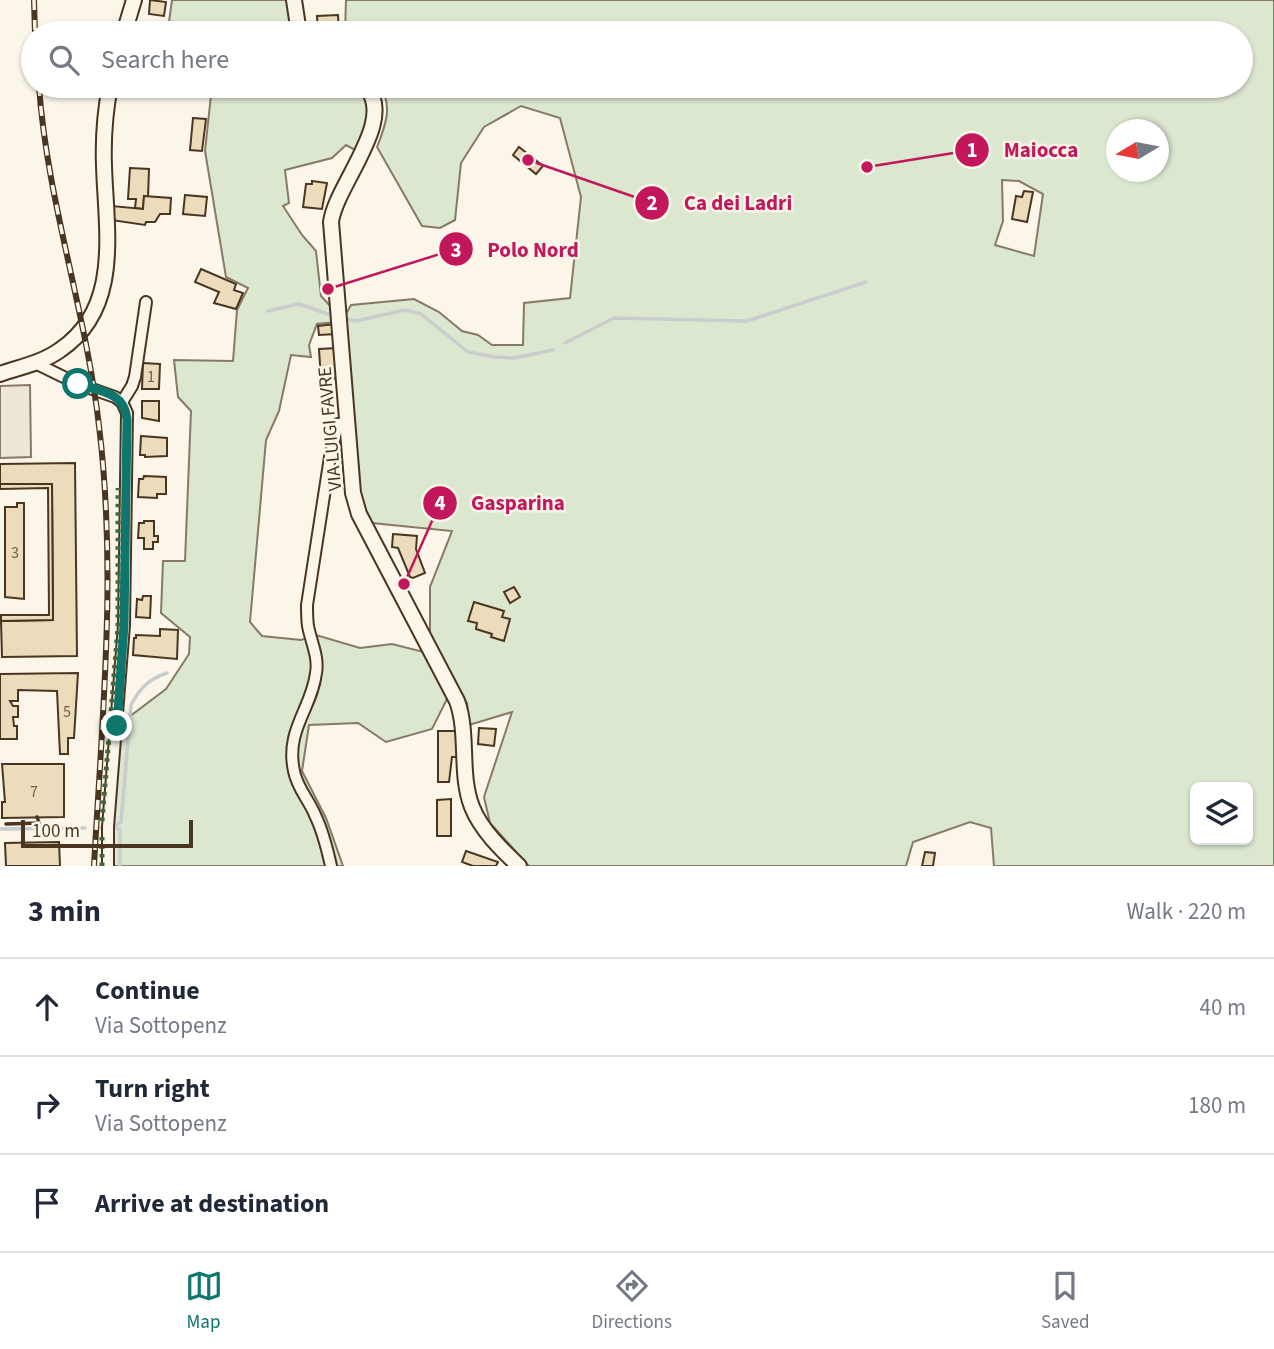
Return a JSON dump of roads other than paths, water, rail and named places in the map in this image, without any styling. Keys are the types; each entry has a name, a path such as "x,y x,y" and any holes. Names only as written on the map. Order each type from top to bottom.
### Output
{"street":[{"path":"128,21 134,0"},
{"path":"294,0 297,21"},
{"path":"0,374 52,356 76,337 90,320 101,298 105,283 107,242 104,136 109,98"},
{"name":"VIA LUIGI FAVRE","path":"373,98 376,106 374,124 340,193 331,222 353,493 359,514 462,714 468,793 472,807 481,824 519,866"},
{"path":"122,402 135,377 146,302"},
{"path":"52,356 68,379"},
{"path":"35,363 109,394 122,402 127,419 122,663 108,827 108,866"},
{"path":"331,866 326,841 296,778 292,749 298,723 316,678 318,663 308,626 307,605 330,457 338,424 346,423"}],"waterway":[{"path":"565,343 614,318 747,321 866,282"},
{"path":"268,311 299,304 334,316"},
{"path":"341,318 356,321 405,310 421,314 468,352 514,358 553,350"},
{"path":"113,827 121,822 131,705 146,685 167,673"},
{"path":"0,829 85,828"},
{"path":"117,828 120,830 120,866"}],"railway":[{"path":"34,0 35,21"},
{"path":"40,98 50,171 93,383 104,481 107,536 106,646 94,866"}],"place":[{"name":"Ca dei Ladri","path":"528,160"},
{"name":"Maiocca","path":"867,167"},
{"name":"Polo Nord","path":"328,289"},
{"name":"Gasparina","path":"404,584"}]}
